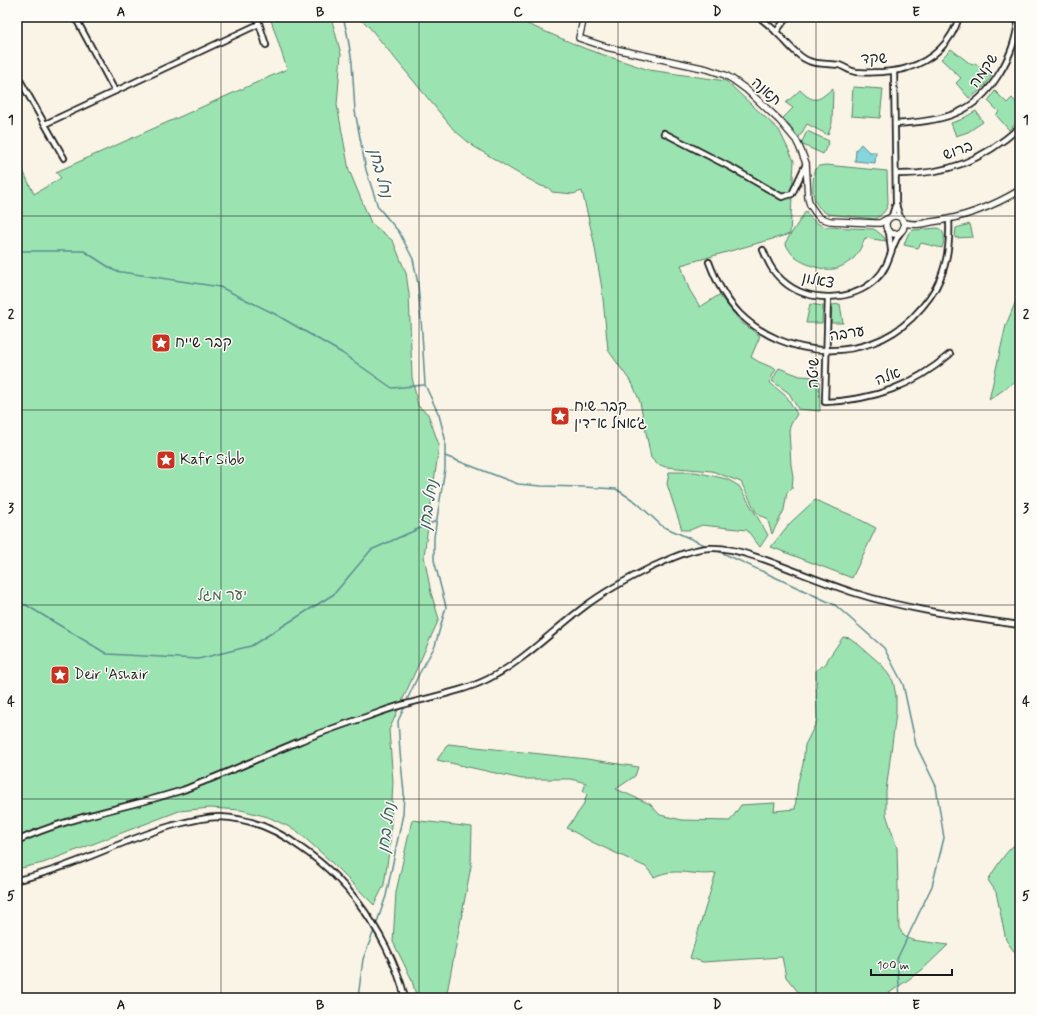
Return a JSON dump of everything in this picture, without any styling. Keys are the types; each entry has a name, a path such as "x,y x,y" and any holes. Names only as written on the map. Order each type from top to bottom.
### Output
{"street":[{"path":"75,17 115,91"},
{"path":"257,17 266,45"},
{"name":"תאנה","path":"584,17 579,38 606,47 707,69 732,79 785,126 799,146 806,163 808,198 810,205 820,218 830,221 875,224 888,231"},
{"name":"שקד","path":"759,17 798,53 809,61 840,65 850,71 862,72 894,71 913,66 926,60 939,50 952,35 959,17"},
{"path":"776,32 787,17"},
{"name":"שקמה","path":"895,124 930,121 952,115 973,104 983,96 995,82 1010,54 1015,42 1019,17"},
{"path":"45,124 259,24"},
{"path":"894,71 896,208 904,225 901,231"},
{"path":"17,75 64,158"},
{"name":"ברוש","path":"896,174 915,174 961,165 996,147 1020,127"},
{"path":"664,133 732,168 782,197 792,194 806,163"},
{"path":"890,218 897,216 909,224 949,219 982,209 1005,199 1020,190"},
{"path":"896,202 886,224 888,231 894,234 914,224"},
{"name":"תאנה","path":"875,224 890,218"},
{"name":"ערבה","path":"709,262 725,296 739,313 754,326 768,335 787,343 807,348 827,350 847,349 880,341 899,329 927,302 940,279 948,253 949,219"},
{"name":"צאלון","path":"888,231 891,252"},
{"name":"צאלון","path":"763,250 772,269 784,283 801,292 820,297 838,297 849,295 868,286 876,280 887,264 901,231"},
{"name":"שיטה","path":"825,402 828,297"},
{"name":"אלה","path":"825,402 858,399 901,386 927,372 950,354"},
{"path":"17,842 45,830 86,817 184,790 340,725 404,704 474,686 492,677 517,661 584,607 608,590 636,574 690,551 718,548 737,551 854,592 896,604 1020,625"},
{"path":"17,880 31,878 56,869 153,831 189,821 217,817 236,818 275,831 308,852 331,872 356,899 370,918 383,942 402,984 405,998"}],"green space":[{"name":"יער מגל","path":"270,17 331,17 341,54 337,105 349,170 371,223 393,241 406,273 409,294 412,377 418,406 428,414 439,445 424,556 431,593 439,619 389,730 393,781 390,845 384,885 374,905 327,858 296,830 268,817 241,810 210,808 179,811 43,863 17,869 17,158 34,194 61,178 56,172 287,69"},
{"path":"357,17 525,17 525,23 586,49 649,70 726,81 779,130 794,161 790,234 681,265 689,289 700,307 719,295 741,322 760,336 751,357 776,369 769,382 787,397 797,414 789,430 793,476 792,489 787,492 784,510 772,534 767,518 756,512 741,482 712,471 666,467 657,464 651,458 640,402 633,385 608,350 602,289 594,242 582,191 573,194 552,192 549,188 541,186 473,146 454,130 370,28 364,22 357,19"},
{"path":"951,49 972,65 975,63 992,75 982,88 969,98 956,83 961,78 941,59"},
{"path":"853,87 883,89 880,118 851,116"},
{"path":"833,88 832,123 828,135 807,124 798,139 792,128 783,118 793,108 786,103 800,90 810,98 817,99"},
{"path":"995,91 1007,103 1012,98 1020,107 1020,119 1009,130 996,115 999,112 988,101"},
{"path":"976,111 983,122 968,132 956,136 951,123"},
{"path":"807,131 829,141 823,154 801,144"},
{"path":"826,165 887,171 888,204 885,211 875,219 828,214 822,210 815,201 813,190 814,170 819,166"},
{"path":"806,211 812,219 823,226 874,229 883,236 886,241 865,238 859,252 853,259 836,268 825,269 809,265 794,256 785,243"},
{"path":"970,224 973,237 955,238 956,228"},
{"path":"938,228 944,234 942,248 921,243 918,248 904,245 908,234 913,230"},
{"path":"1020,291 1020,378 989,400 1006,325"},
{"path":"810,304 823,306 822,323 806,323"},
{"path":"840,304 843,323 831,323 832,305"},
{"path":"779,368 800,376 819,377 820,411 798,409 789,393 772,381"},
{"path":"669,472 695,472 727,479 739,486 768,535 760,547 747,530 702,525 690,530 682,530 667,484"},
{"path":"815,500 851,515 876,528 852,578 771,547 789,524"},
{"path":"843,637 850,638 882,665 893,681 896,696 896,713 886,791 886,814 897,848 899,928 904,936 912,940 948,945 922,970 882,998 803,998 786,977 782,957 703,962 690,958 716,873 701,874 670,872 654,877 646,867 592,842 567,828 583,806 587,794 583,791 586,783 571,779 522,779 437,760 448,744 587,759 638,767 635,776 616,789 650,804 660,815 682,820 730,821 741,805 775,803 774,811 795,809 798,782 803,764 805,745 817,721 816,670 826,664"},
{"path":"412,820 472,827 471,866 446,998 417,998 411,978 393,942 396,892"},
{"path":"1020,841 1020,960 1006,940 996,892 988,880 1006,853"}],"water":[{"path":"861,144 869,152 876,152 875,163 855,161 856,150"}],"waterway":[{"name":"נחל בחן","path":"343,17 352,62 355,111 366,170 378,207 399,232 413,259 418,284 425,385 439,415 445,438 445,469 434,537 434,560 446,607 435,646 419,674 406,702"},
{"path":"17,251 84,251 115,271 220,287 275,314 342,353 392,388 424,385"},
{"path":"445,456 518,484 616,489 636,502 662,526 707,546"},
{"path":"17,604 26,605 107,654 198,659 251,646 334,594 371,550 436,521"},
{"path":"714,549 835,605 884,648 903,684 916,745 936,786 944,838 932,886 897,959 900,998"},
{"name":"נחל בחן","path":"376,925 386,896 403,814 404,793 398,721 405,706"},
{"name":"נחל בחן","path":"358,998 363,959 375,928"},
{"name":"נחל בחן","path":"358,995 364,998"}],"place":[{"name":"קבר שייח","path":"161,343"},
{"name":"קבר שיח ג׳אמל א־דין","path":"560,416"},
{"name":"Kafr Sibb","path":"166,460"},
{"name":"Deir 'Ashair","path":"60,675"}]}
